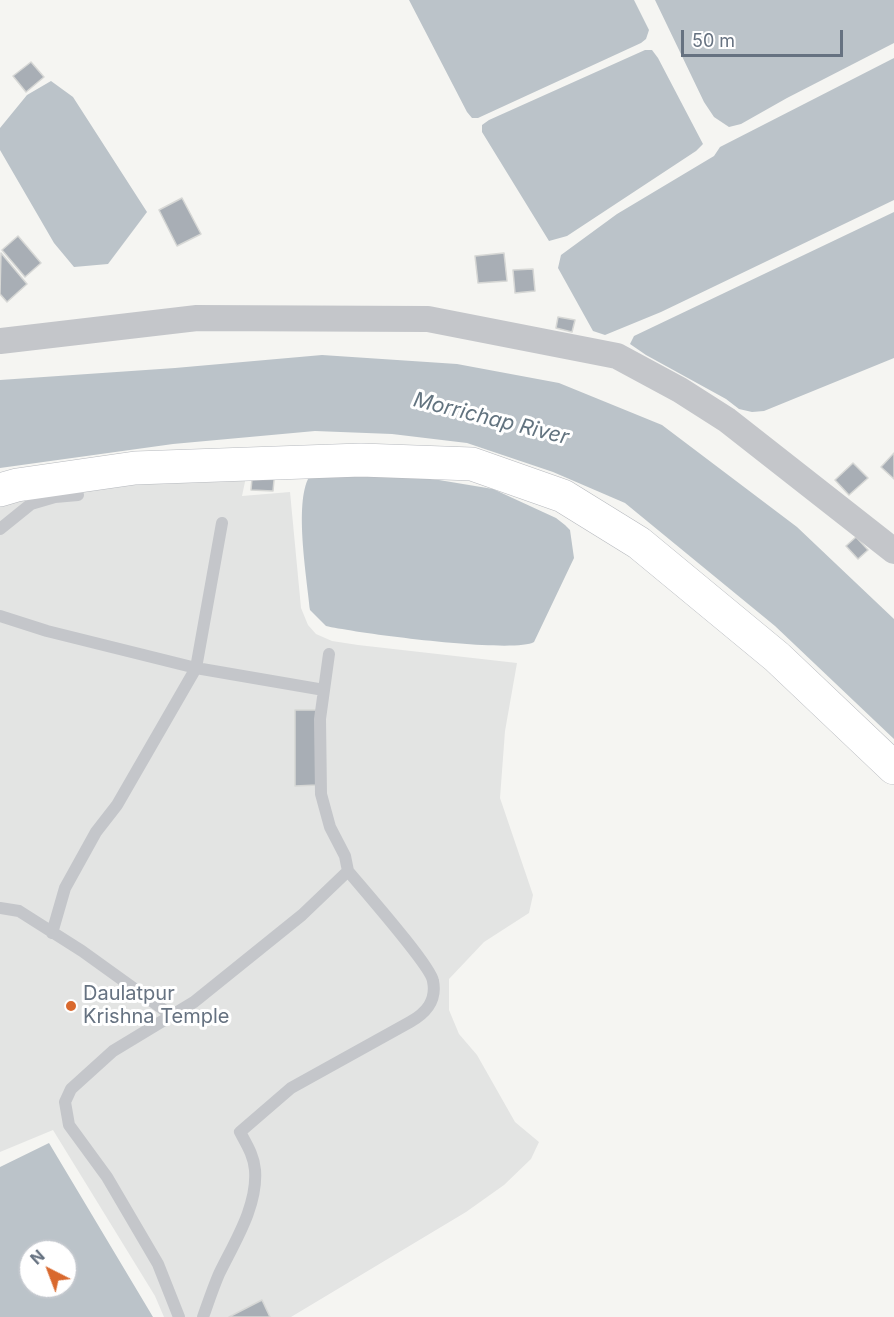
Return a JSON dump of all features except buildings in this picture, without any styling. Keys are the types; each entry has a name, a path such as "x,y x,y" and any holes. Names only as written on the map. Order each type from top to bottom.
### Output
{"street":[{"path":"0,342 197,318 428,319 617,356 680,390 727,420 894,551"},
{"path":"0,490 17,485 135,468 361,460 472,464 563,496 639,543 777,657 894,768"}],"lane":[{"path":"0,529 31,504 55,497 78,495"},
{"path":"52,933 65,888 96,832 117,805 196,668 222,523"},
{"path":"0,616 47,631 196,668 324,690"},
{"path":"203,1317 218,1277 243,1224 253,1194 255,1172 252,1153 240,1132 291,1088 422,1015 432,1002 433,980 417,956 348,871 345,856 330,827 321,794 320,719 329,654"},
{"path":"179,1317 158,1264 107,1177 69,1125 65,1102 71,1089 113,1051 194,1002 302,915 348,871"},
{"path":"0,908 19,910 82,951 171,1015"}],"shaded area":[{"path":"246,477 242,496 290,492 301,608 308,625 316,634 332,641 358,645 517,663 505,731 500,798 533,895 529,913 484,942 449,979 449,1010 459,1034 477,1055 515,1122 539,1142 531,1159 504,1185 466,1212 291,1317 270,1317 262,1300 229,1317 164,1317 155,1296 53,1130 0,1152 0,505 101,482","holes":["295,710 317,710 317,785 295,785"]}],"water":[{"path":"409,0 634,0 649,30 646,39 641,43 478,118 472,118"},
{"path":"655,0 894,0 894,43 741,124 729,127 714,117 704,102"},
{"path":"645,50 652,50 658,58 703,144 696,151 567,236 549,241 482,132 482,125"},
{"path":"894,58 894,200 661,312 605,335 593,331 558,268 561,255 617,214 714,156 720,147"},
{"path":"51,81 73,97 147,212 108,264 74,267 54,243 0,150 0,128 27,95"},
{"path":"894,212 894,358 764,411 752,412 739,409 726,399 630,344 634,336"},
{"name":"Morrichap River","path":"322,355 457,364 559,383 662,425 797,527 894,619 894,739 775,626 625,503 553,472 467,443 392,434 315,431 173,444 0,468 0,380"},
{"path":"334,469 439,480 493,489 556,518 565,525 570,530 574,558 534,642 497,646 467,644 326,626 310,610 303,542 302,505 309,477"},
{"path":"49,1143 153,1317 0,1317 0,1167"}],"place":[{"name":"Daulatpur Krishna Temple","path":"71,1006"}]}
